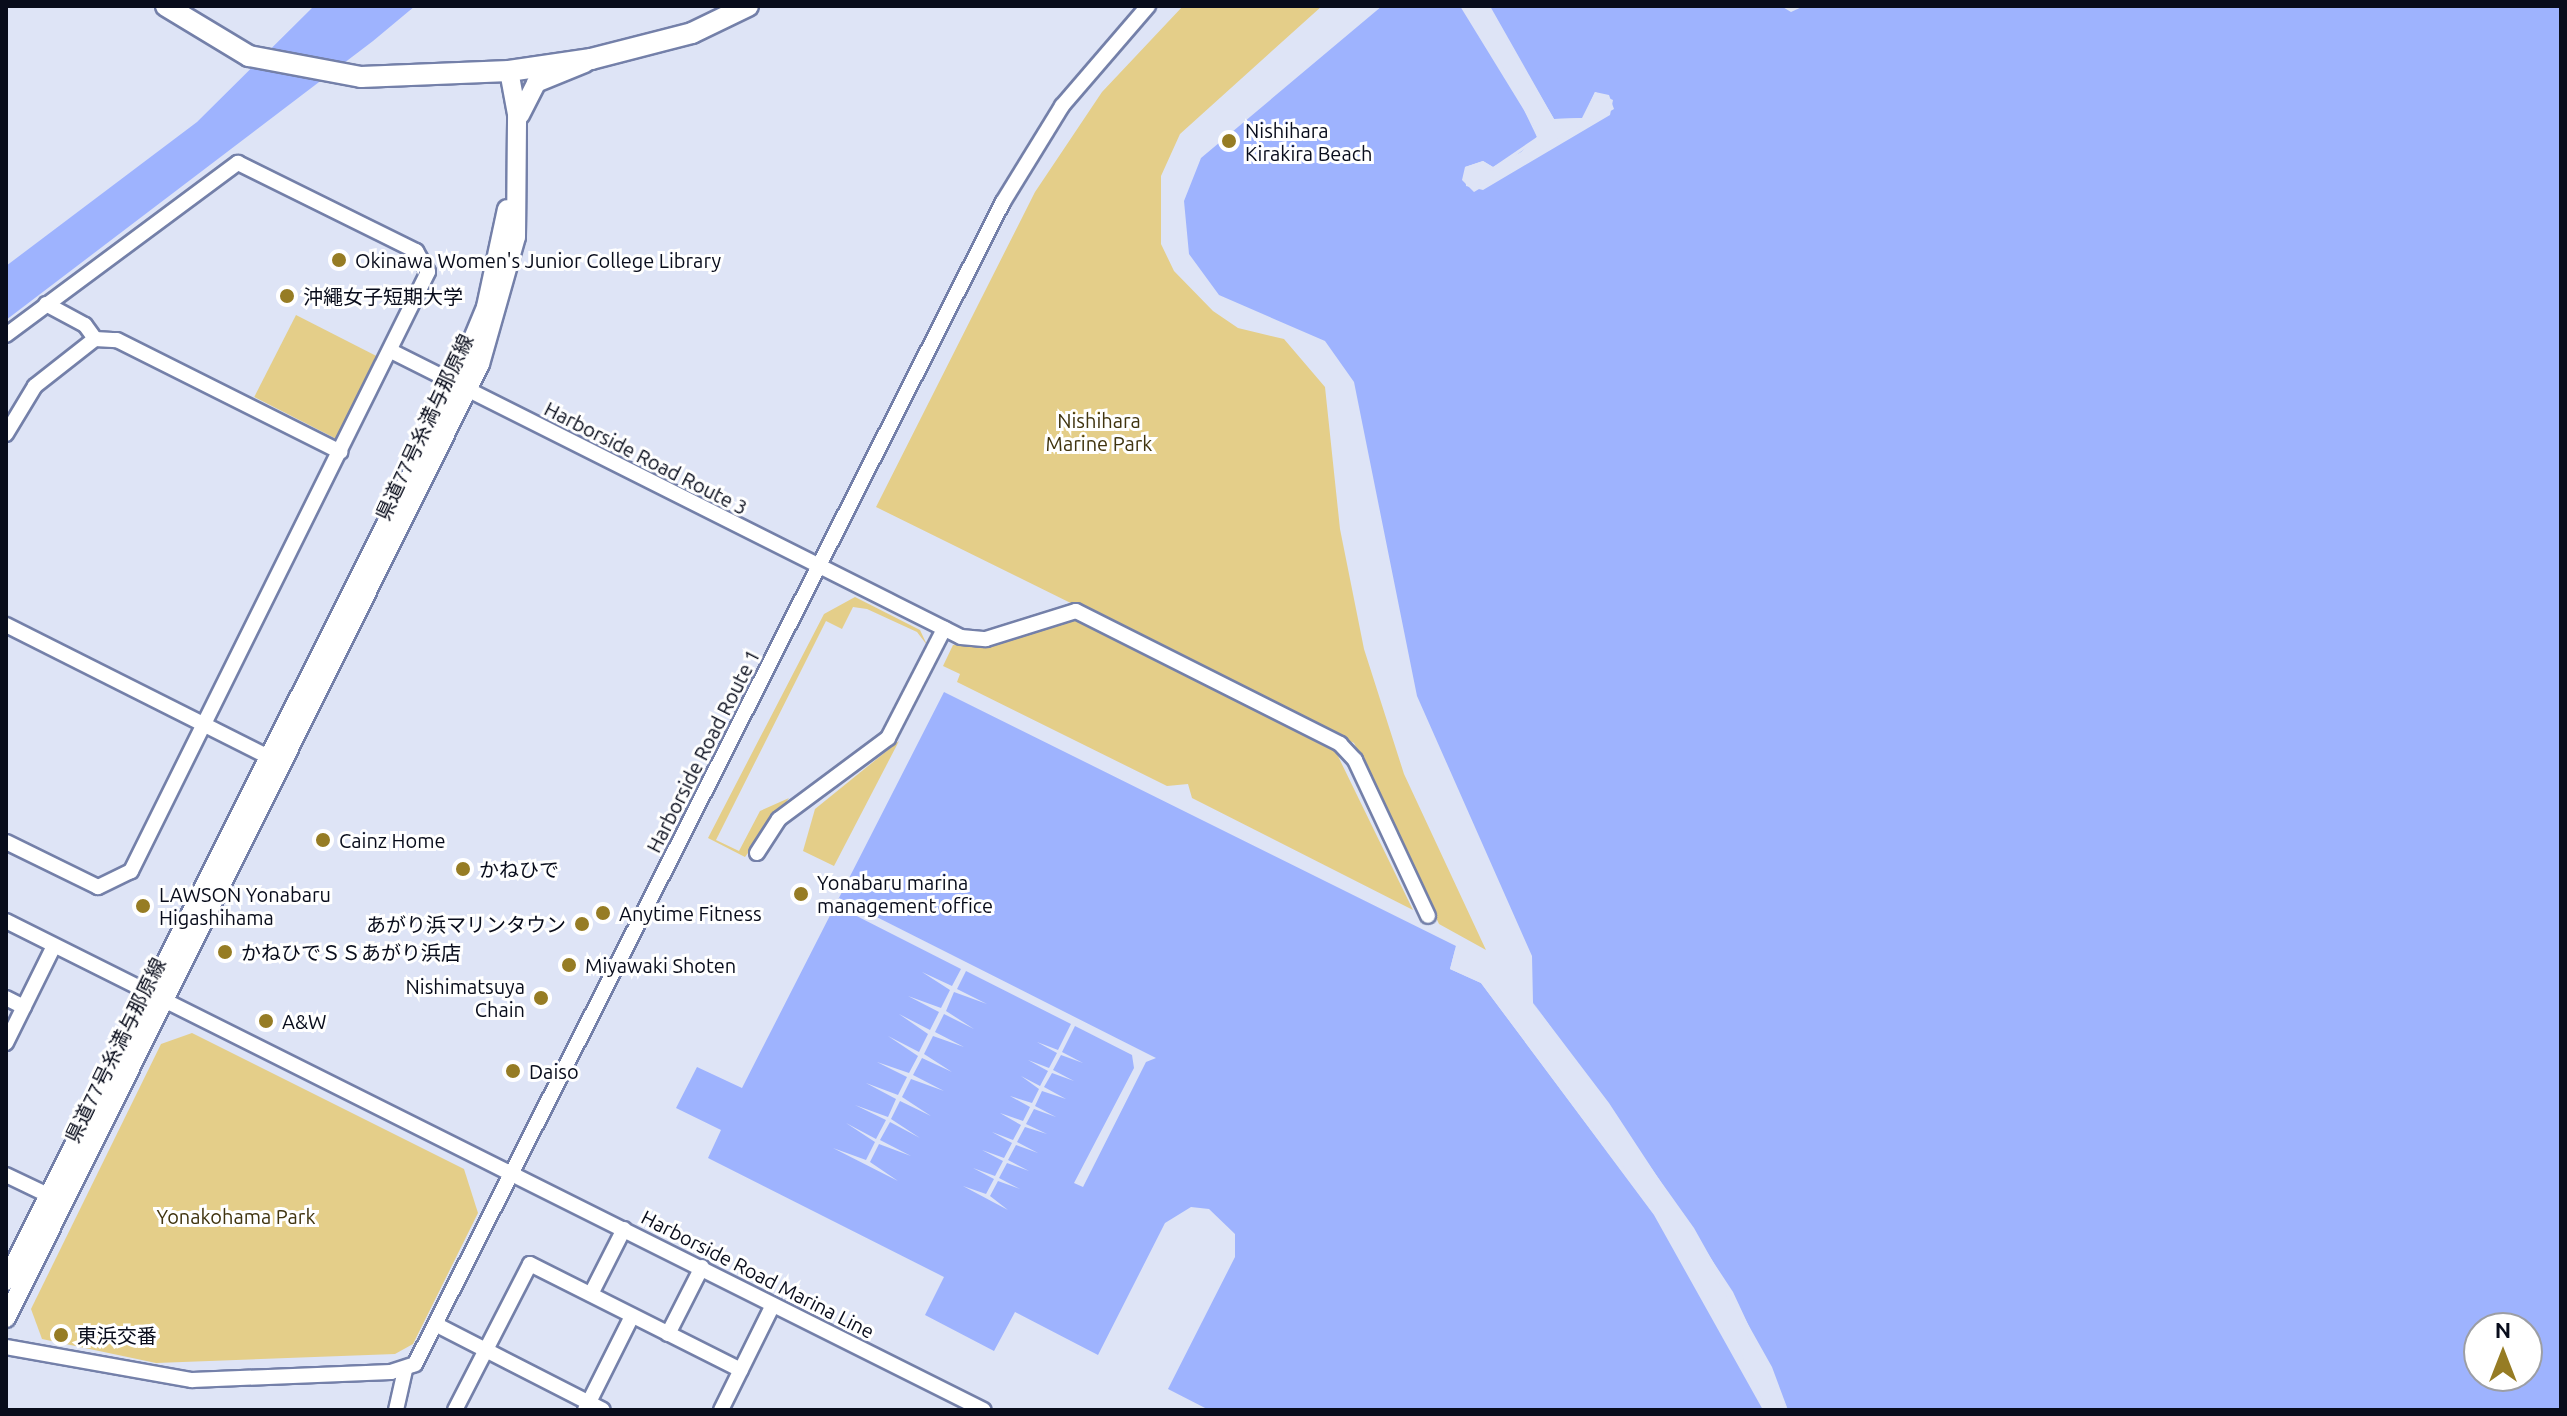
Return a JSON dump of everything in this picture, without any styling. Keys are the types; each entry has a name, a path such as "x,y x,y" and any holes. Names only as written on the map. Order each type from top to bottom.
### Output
{"highway":[{"path":"166,6 249,56 325,75 509,71 591,59 673,34 748,6"},
{"path":"673,34 727,6"}],"main road":[{"path":"516,134 528,90 591,59"},
{"name":"県道77号糸満与那原線","path":"6,1281 156,996 462,388 511,267 516,134 509,71"},
{"name":"県道77号糸満与那原線","path":"6,1318 268,757 462,388 486,307 504,229 509,71"}],"street":[{"name":"Harborside Road Route 1","path":"405,1370 437,1325 1022,167 1080,82 1148,6"},
{"path":"6,335 238,163 424,260 427,282 123,880 90,884 6,842"},
{"path":"46,304 85,325 95,339"},
{"path":"6,434 35,386 95,339 117,340 341,452"},
{"name":"Harborside Road Route 3","path":"393,352 944,629 986,639 1076,611 1340,744 1355,760 1428,916"},
{"path":"6,625 268,757"},
{"path":"757,853 779,819 888,738 944,629"},
{"path":"6,921 513,1175"},
{"path":"6,1043 54,946"},
{"path":"6,998 24,1007"},
{"path":"6,1175 50,1196"},
{"name":"Harborside Road Marina Line","path":"513,1175 984,1410"},
{"path":"591,1294 624,1229"},
{"path":"455,1410 530,1264 741,1370"},
{"path":"668,1334 702,1267"},
{"path":"721,1410 773,1305"},
{"path":"587,1406 632,1316"},
{"path":"437,1325 587,1406 603,1410"},
{"path":"6,1347 177,1379 405,1370 396,1410"}],"green space":[{"name":"Nishihara Marine Park","path":"1183,6 1322,6 1180,134 1161,176 1161,244 1174,271 1213,311 1238,328 1284,339 1325,387 1340,529 1364,649 1404,774 1486,950 1439,924 1354,743 876,507 1035,192 1102,92"},
{"path":"296,315 379,357 337,439 254,397"},
{"path":"855,597 920,630 927,645 917,632 867,609 853,607 842,629 826,621 716,840 739,851 760,811 789,798 745,857 708,838 824,614"},
{"path":"1055,620 1079,621 1336,752 1413,910 1192,798 1188,784 1167,786 957,682 960,674 943,666 953,645 991,647"},
{"path":"899,741 834,866 803,851 815,809"},
{"name":"Yonakohama Park","path":"192,1033 464,1169 478,1213 413,1344 395,1354 156,1363 42,1339 31,1309 161,1044"}],"water":[{"path":"415,6 6,320 6,266 197,122 313,7"},
{"path":"1382,6 1460,6 1533,125 1537,137 1521,152 1493,167 1483,161 1465,167 1466,186 1483,190 1610,115 1613,100 1595,92 1583,118 1554,119 1490,6 1781,6 1791,12 1804,6 2561,6 2561,1410 1788,1410 1733,1292 1609,1103 1533,1003 1532,956 1417,696 1354,382 1325,341 1219,295 1189,254 1184,201 1201,158"},
{"path":"944,692 1456,946 1450,969 1481,983 1654,1215 1763,1410 1209,1410 1168,1389 1235,1257 1235,1234 1209,1209 1191,1207 1165,1223 1098,1355 1015,1312 994,1351 925,1315 944,1277 708,1158 721,1130 676,1108 697,1067 742,1088"}],"pier":[{"path":"1496,20 1554,119 1582,118 1595,92 1609,95 1614,109 1474,192 1462,180 1465,167 1483,161 1493,167 1537,137 1501,62 1540,138 1494,171 1473,165 1466,179 1475,187 1610,108 1596,96 1585,121 1567,127 1551,122"},
{"path":"839,898 1156,1058 1146,1062 1083,1187 1074,1183 1134,1068 1132,1055 1075,1026 1062,1052 1083,1063 1061,1055 1053,1070 1074,1081 1052,1073 1044,1087 1066,1099 1042,1091 1035,1106 1056,1117 1034,1109 1026,1124 1047,1134 1025,1127 1017,1142 1038,1153 1016,1145 1008,1160 1029,1171 1007,1163 999,1178 1020,1189 998,1181 990,1196 1008,1210 963,1186 986,1194 994,1179 973,1168 995,1176 1003,1161 982,1150 1004,1158 1012,1143 992,1132 1013,1140 1021,1125 1000,1113 1023,1121 1030,1107 1010,1096 1032,1103 1039,1089 1021,1076 1040,1086 1048,1071 1028,1060 1049,1068 1057,1053 1037,1042 1058,1050 1071,1024 966,971 957,989 987,1004 954,992 946,1011 974,1029 944,1014 935,1032 964,1047 933,1036 924,1054 952,1072 922,1058 913,1075 944,1091 911,1079 902,1097 931,1116 900,1101 891,1119 920,1138 890,1122 880,1140 911,1156 879,1144 870,1162 898,1181 833,1148 866,1160 875,1142 846,1123 876,1139 886,1120 855,1105 888,1117 896,1099 866,1083 898,1095 907,1077 877,1062 909,1073 918,1056 888,1036 919,1052 928,1034 899,1014 930,1030 939,1012 908,996 941,1008 950,990 922,972 952,986 961,969 835,905"},
{"path":"1456,946 1454,967 1484,980 1657,1212 1739,1349 1767,1410 1654,1214 1481,983 1450,969"},
{"path":"1530,998 1694,1228 1772,1367 1788,1410 1691,1230"}],"place":[{"name":"Nishihara Kirakira Beach","path":"1229,141"},
{"name":"Okinawa Women's Junior College Library","path":"339,260"},
{"name":"沖繩女子短期大学","path":"287,296"},
{"name":"Cainz Home","path":"323,840"},
{"name":"かねひで","path":"463,869"},
{"name":"Yonabaru marina management office","path":"801,894"},
{"name":"LAWSON Yonabaru Higashihama","path":"143,906"},
{"name":"Anytime Fitness","path":"603,913"},
{"name":"あがり浜マリンタウン","path":"582,924"},
{"name":"かねひでＳＳあがり浜店","path":"225,952"},
{"name":"Miyawaki Shoten","path":"569,965"},
{"name":"Nishimatsuya Chain","path":"541,998"},
{"name":"A&W","path":"266,1021"},
{"name":"Daiso","path":"513,1071"},
{"name":"東浜交番","path":"61,1335"}]}
